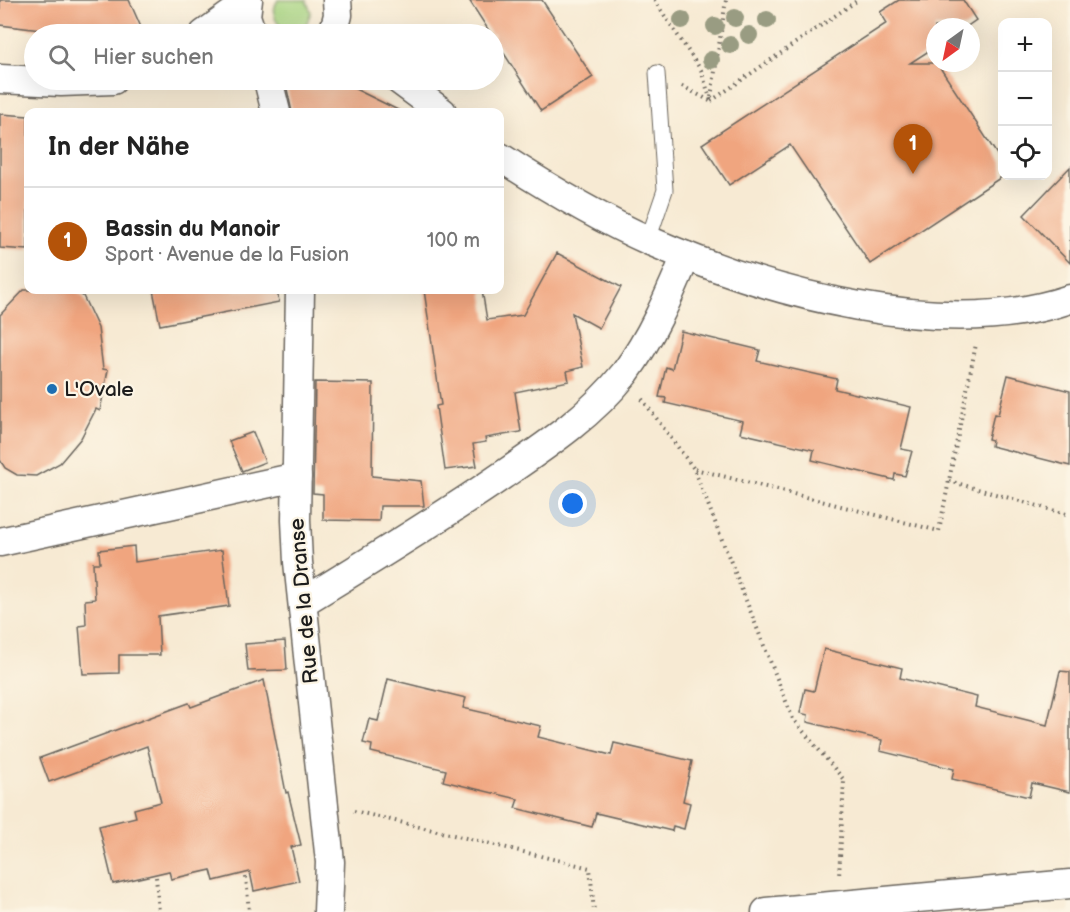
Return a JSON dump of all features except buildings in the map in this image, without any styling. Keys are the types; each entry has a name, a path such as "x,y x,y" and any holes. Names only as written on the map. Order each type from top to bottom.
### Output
{"street":[{"path":"336,24 338,15 337,0"},
{"path":"217,24 247,1"},
{"path":"247,1 246,16 249,24"},
{"path":"0,79 24,80"},
{"path":"270,90 275,108"},
{"path":"412,90 437,108"},
{"path":"504,159 580,206 648,240 686,256 811,296 905,312 982,314 1025,310 1070,299"},
{"path":"303,602 443,516 542,448 585,415 623,375 640,351 686,256"},
{"name":"Rue de la Dranse","path":"300,294 298,562 330,862 328,912"},
{"path":"0,542 297,477"},
{"path":"766,912 1070,884"}],"lane":[{"path":"648,240 665,190 657,73"}],"path":[{"path":"654,0 701,70 711,101"},
{"path":"711,101 726,0"},
{"path":"711,101 858,0"},
{"path":"694,469 939,531 982,314"},
{"path":"623,375 694,469 793,719 844,780 838,904"},
{"path":"949,481 1070,515"},
{"path":"324,804 591,868 594,912"},
{"path":"156,877 159,912"},
{"path":"246,877 249,912"}],"green space":[{"path":"278,0 306,0 311,12 306,24 279,24 274,13"}],"place":[{"name":"Bassin du Manoir","path":"913,174"},
{"name":"L'Ovale","path":"52,389"}]}
